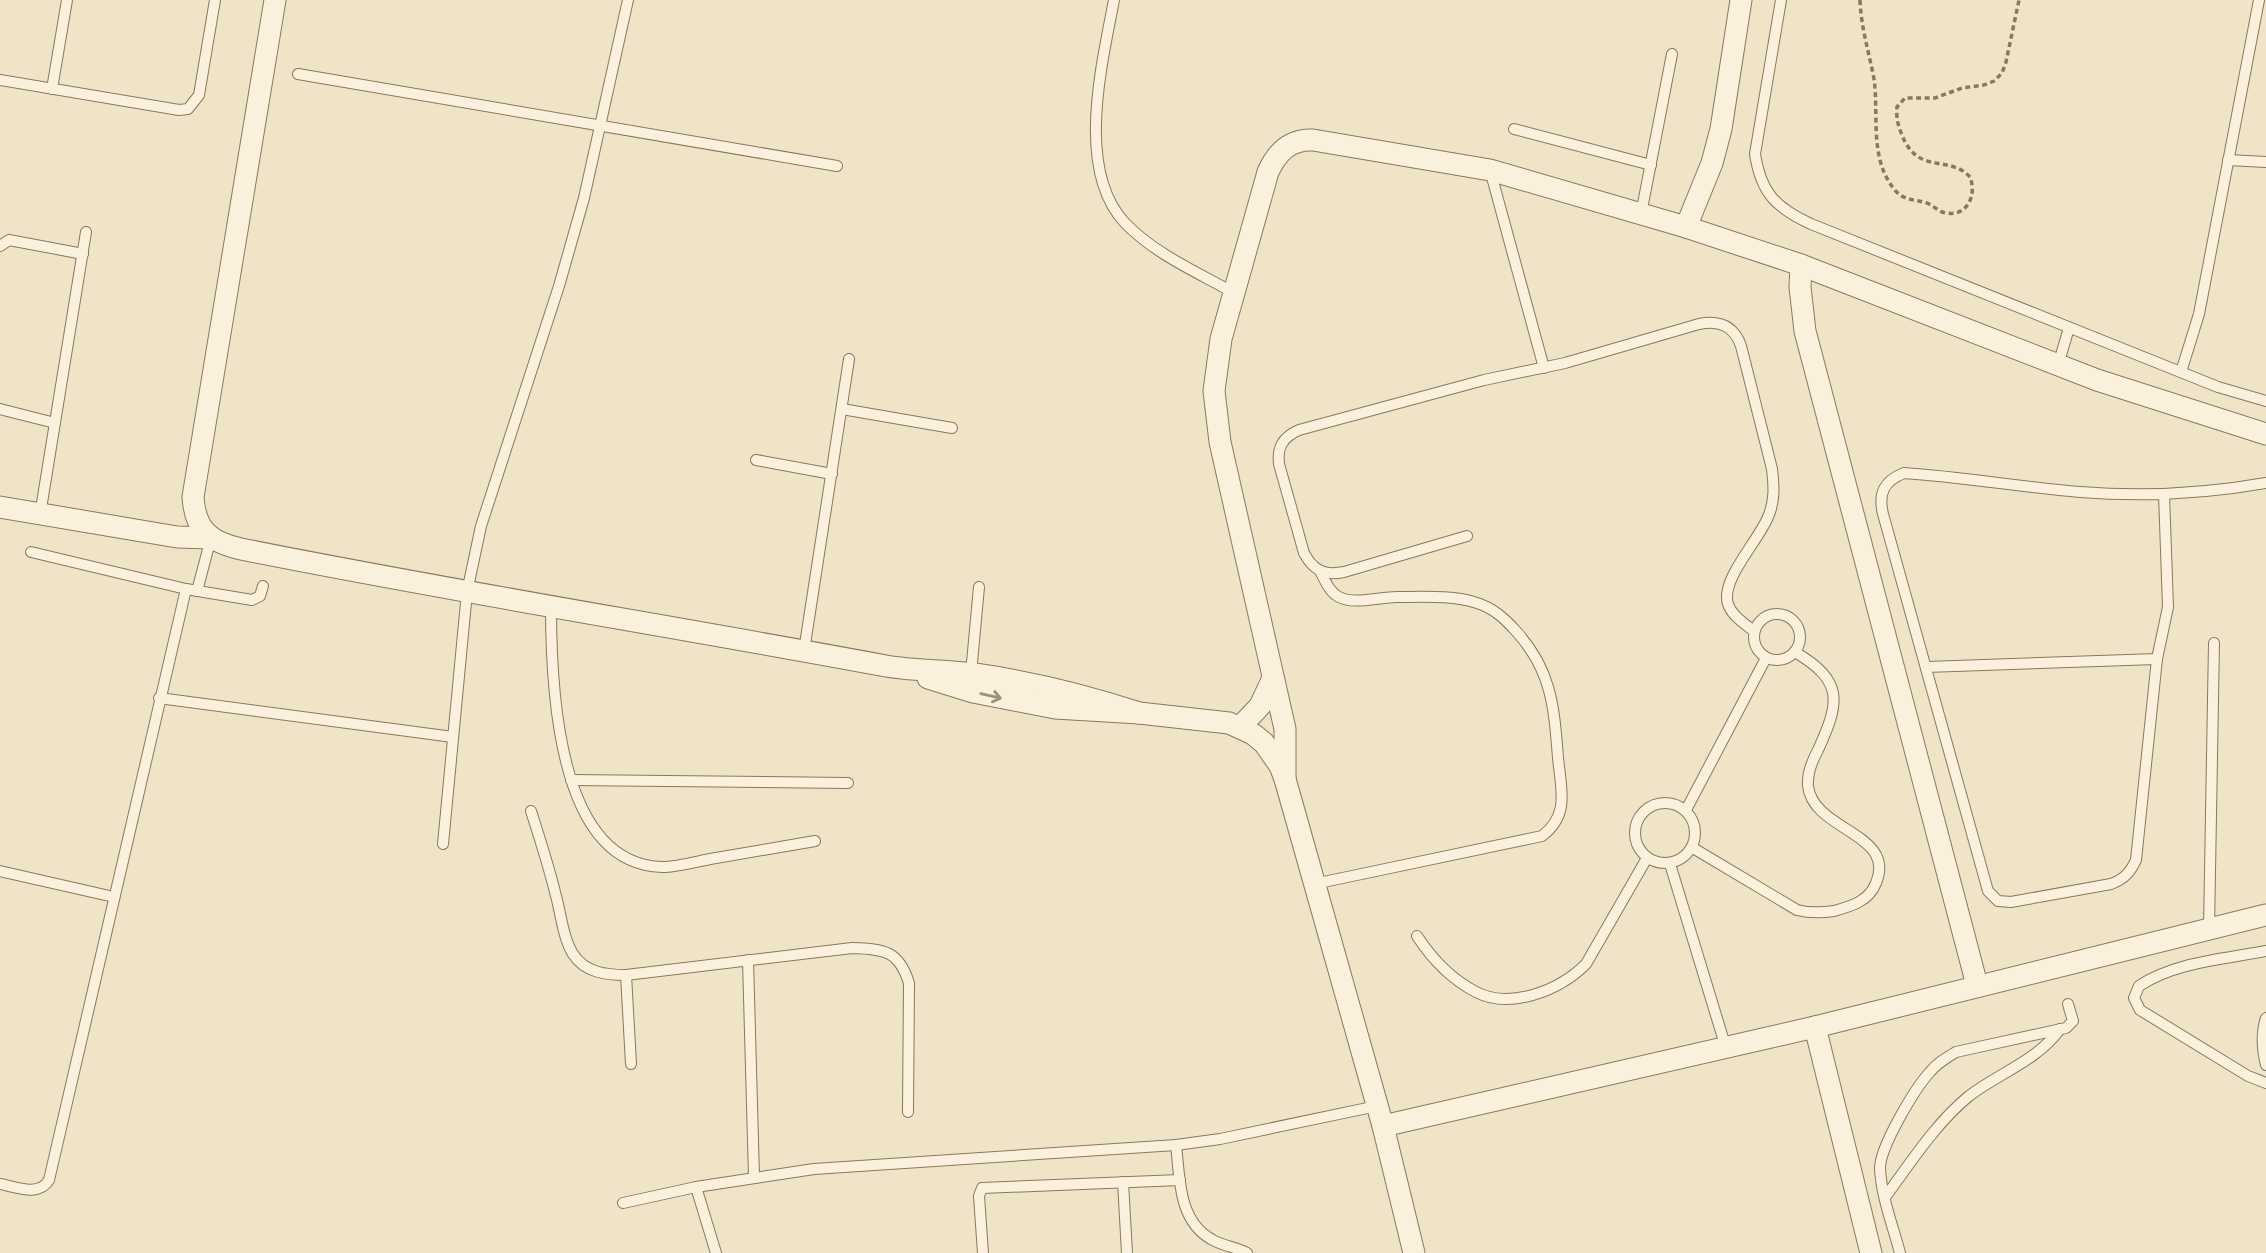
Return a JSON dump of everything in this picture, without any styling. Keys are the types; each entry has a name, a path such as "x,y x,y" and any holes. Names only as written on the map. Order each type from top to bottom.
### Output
{"street":[{"path":"275,0 193,497 194,512 200,526 211,538 225,546 241,550 551,607 902,669 971,673 1056,688 1139,713"},
{"path":"1686,227 1701,196 1718,141 1741,0"},
{"path":"1285,779 1285,729 1272,680 1265,634 1216,417 1214,391 1216,365 1268,172 1279,153 1297,142 1313,140 1490,170 1686,227 1801,265 2150,398 2266,434"},
{"path":"1801,265 1800,287 1805,331 1977,985"},
{"path":"0,507 177,537 211,538"},
{"path":"902,669 1014,702 1055,708 1218,721 1241,727 1273,753 1285,779 1380,1116 1414,1253"},
{"path":"1241,727 1260,706 1272,680"},
{"path":"1380,1116 1726,1048 2266,915"},
{"path":"1815,1027 1871,1253"}],"lane":[{"path":"52,89 67,0"},
{"path":"0,80 178,110 188,109 199,95 215,0"},
{"path":"443,844 467,592 481,526 559,286 601,126 628,0"},
{"path":"1114,0 1100,72 1098,104 1098,168 1107,197 1124,222 1146,242 1234,293"},
{"path":"1781,0 1755,154 1758,173 1777,205 1811,224 2068,328 2218,387 2266,401"},
{"path":"2181,372 2199,314 2259,0"},
{"path":"1641,214 1672,54"},
{"path":"298,74 837,166"},
{"path":"1514,129 1651,165"},
{"path":"2228,160 2266,162"},
{"path":"1490,170 1544,368"},
{"path":"40,515 86,232"},
{"path":"3,240 83,254"},
{"path":"1314,884 1542,836 1554,827 1560,814 1562,799 1555,718 1545,673 1535,653 1501,615 1476,602 1447,598 1398,597 1349,600 1331,591 1304,553 1279,464 1281,443 1289,435 1484,380 1544,368 1710,322 1721,323 1737,336 1769,456 1774,487 1768,518 1727,588 1728,606 1733,614 1754,631"},
{"path":"2058,365 2068,328"},
{"path":"804,651 849,359"},
{"path":"0,409 55,423"},
{"path":"842,409 952,428"},
{"path":"756,460 832,474"},
{"path":"2164,494 2169,593 2157,659 2136,860 2123,880 2111,884 2004,903 1992,897 1988,891 1880,501 1883,488 1892,478 1904,473 2080,492 2164,494 2224,491 2266,483"},
{"path":"1320,572 1344,572 1467,536"},
{"path":"0,1184 35,1190 42,1189 50,1180 159,698 211,538"},
{"path":"31,552 192,590 252,600 260,596 263,586"},
{"path":"971,673 979,587"},
{"path":"551,607 551,652 556,706 571,780 584,812 603,841 630,860 663,867 815,841"},
{"path":"1774,614 1791,619 1800,635 1795,652 1786,659 1776,661 1766,658 1758,651 1754,642 1754,631 1765,617 1774,614"},
{"path":"2209,929 2214,643"},
{"path":"1693,848 1797,910 1809,913 1834,911 1858,904 1871,894 1878,880 1879,864 1872,848 1861,837 1827,817 1812,798 1808,774 1835,708 1833,691 1826,676 1815,664 1795,652"},
{"path":"1686,810 1766,658"},
{"path":"1926,667 2157,659"},
{"path":"159,698 453,737"},
{"path":"571,780 848,783"},
{"path":"1659,803 1673,803 1686,810 1694,821 1697,834 1693,848 1683,858 1670,864 1647,858 1638,848 1634,834 1637,820 1646,809 1659,803"},
{"path":"531,811 573,955 588,968 606,975 626,975 852,948 890,954 904,965 909,984 908,1112"},
{"path":"1417,936 1432,958 1478,993 1504,999 1532,995 1557,986 1574,976 1586,964 1647,858"},
{"path":"1670,864 1726,1048"},
{"path":"0,871 114,897"},
{"path":"2266,951 2187,967 2159,976 2139,986 2134,998 2140,1010 2248,1076 2266,1083"},
{"path":"748,960 754,1177"},
{"path":"626,975 631,1064"},
{"path":"1900,1253 1881,1175 1881,1154 1928,1073 1956,1052 2070,1025 2073,1021 2068,1004"},
{"path":"2266,1018 2263,1028 2263,1052 2266,1065"},
{"path":"1886,1196 1940,1124 1998,1075 2043,1050 2060,1029"},
{"path":"623,1203 754,1177 878,1164 1176,1145 1380,1116"},
{"path":"1176,1145 1186,1213 1196,1228 1210,1239 1247,1253"},
{"path":"983,1253 979,1196 982,1188 1180,1180"},
{"path":"1123,1182 1127,1253"},
{"path":"696,1187 716,1253"}],"path":[{"path":"1860,0 1862,29 1875,90 1876,131 1888,179 1896,192 1903,197 1927,203 1947,213 1955,213 1969,203 1973,186 1970,177 1957,167 1935,165 1913,153 1905,143 1900,129 1897,107 1905,98 1935,98 1962,88 1994,81 2002,73 2006,62 2019,0"}]}
